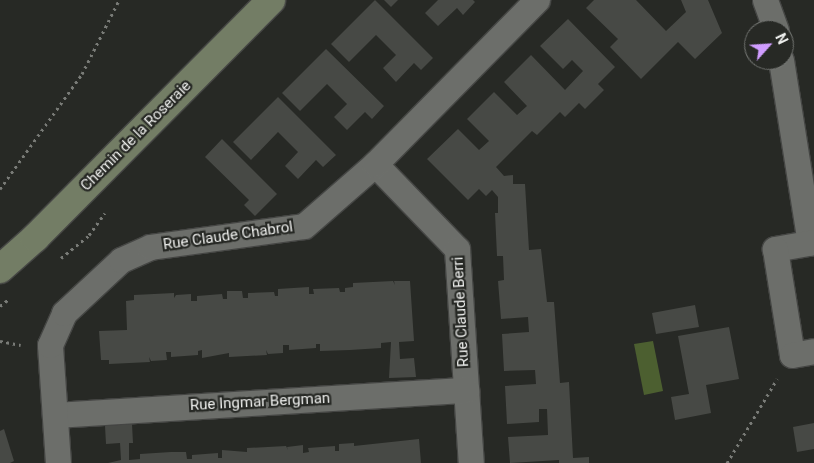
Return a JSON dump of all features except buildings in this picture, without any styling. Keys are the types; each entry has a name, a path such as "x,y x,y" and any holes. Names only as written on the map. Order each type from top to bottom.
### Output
{"street":[{"name":"Chemin de la Roseraie","path":"0,269 35,238 271,0"},
{"name":"Rue Claude Chabrol","path":"58,463 50,345 64,313 121,260 150,247 304,226 375,164 537,0"},
{"path":"765,0 772,20"},
{"path":"783,70 812,242 775,249 803,353"},
{"name":"Rue Claude Berri","path":"375,164 458,249 471,463"},
{"name":"Rue Ingmar Bergman","path":"55,415 466,390"}],"path":[{"path":"0,189 82,74 119,0"},
{"path":"727,463 803,353"}],"shaded area":[{"path":"653,341 663,391 644,395 634,344"}]}
